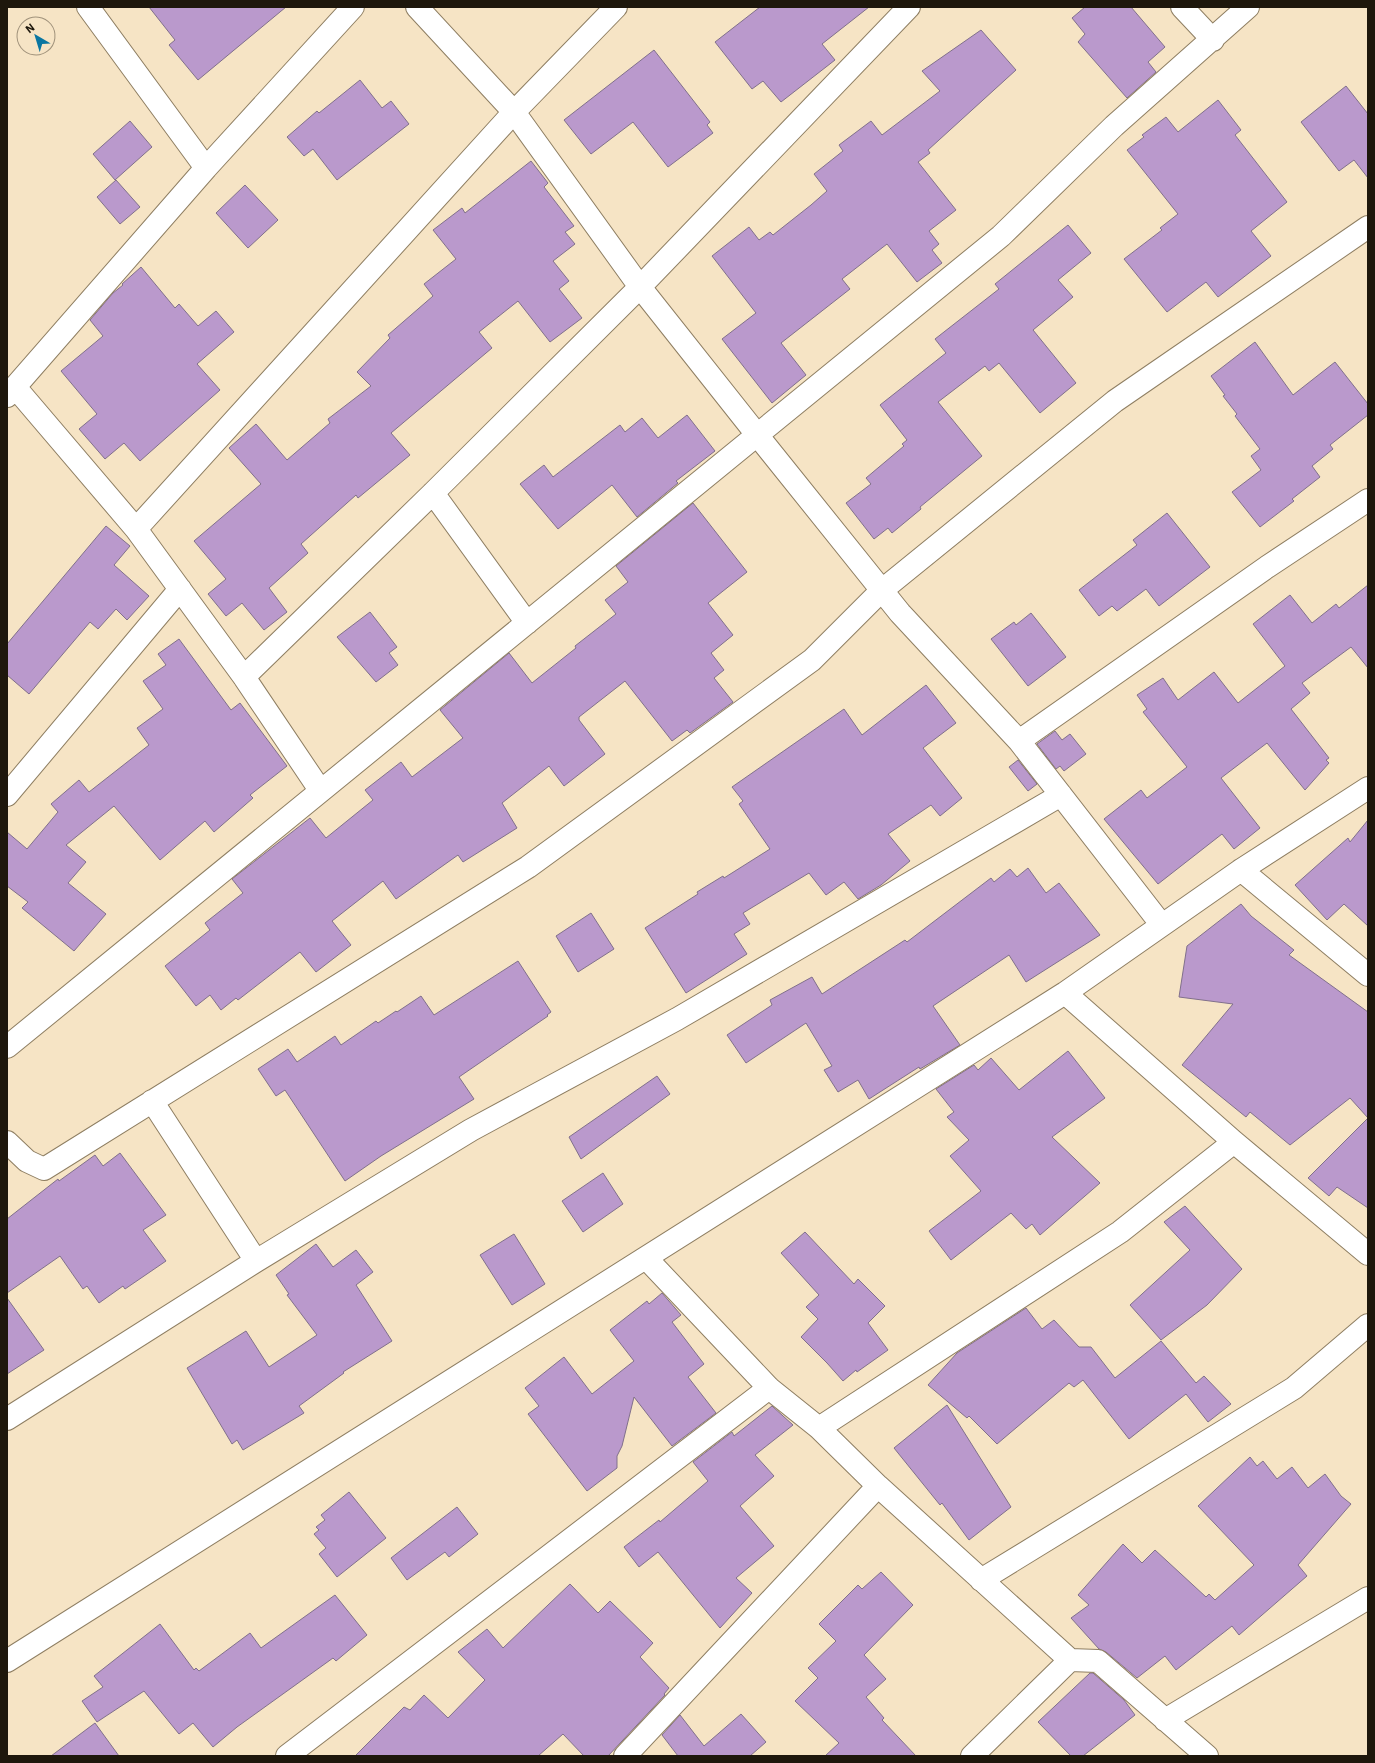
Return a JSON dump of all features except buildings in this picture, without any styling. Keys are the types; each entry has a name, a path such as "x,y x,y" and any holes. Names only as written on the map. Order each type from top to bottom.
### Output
{"street":[{"path":"88,7 206,168"},
{"path":"320,790 244,677 136,529 11,391 206,168 353,7"},
{"path":"417,7 514,112 640,288 881,591 1019,741 1161,924"},
{"path":"136,529 514,112 616,7"},
{"path":"244,677 640,288 909,7"},
{"path":"1182,7 1213,40"},
{"path":"7,1047 320,790 758,436 1001,236 1114,126 1213,40 1248,7"},
{"path":"7,1142 27,1161 44,1169 528,867 812,660 881,591 1115,401 1368,227"},
{"path":"433,493 527,623"},
{"path":"1019,741 1267,567 1368,500"},
{"path":"7,795 180,589"},
{"path":"7,1661 1065,993 1161,924 1241,870 1368,788"},
{"path":"7,1419 256,1261 471,1130 677,1020 1061,795"},
{"path":"1241,870 1368,975"},
{"path":"1065,993 1234,1142 1368,1254"},
{"path":"152,1102 256,1261"},
{"path":"818,1428 1120,1232 1234,1142"},
{"path":"646,1258 769,1388 818,1428 878,1486 1070,1660 1098,1661 1207,1756"},
{"path":"982,1580 1294,1388 1368,1325"},
{"path":"287,1756 769,1388"},
{"path":"625,1756 878,1486"},
{"path":"1165,1720 1368,1598"},
{"path":"972,1756 1070,1660"}]}
